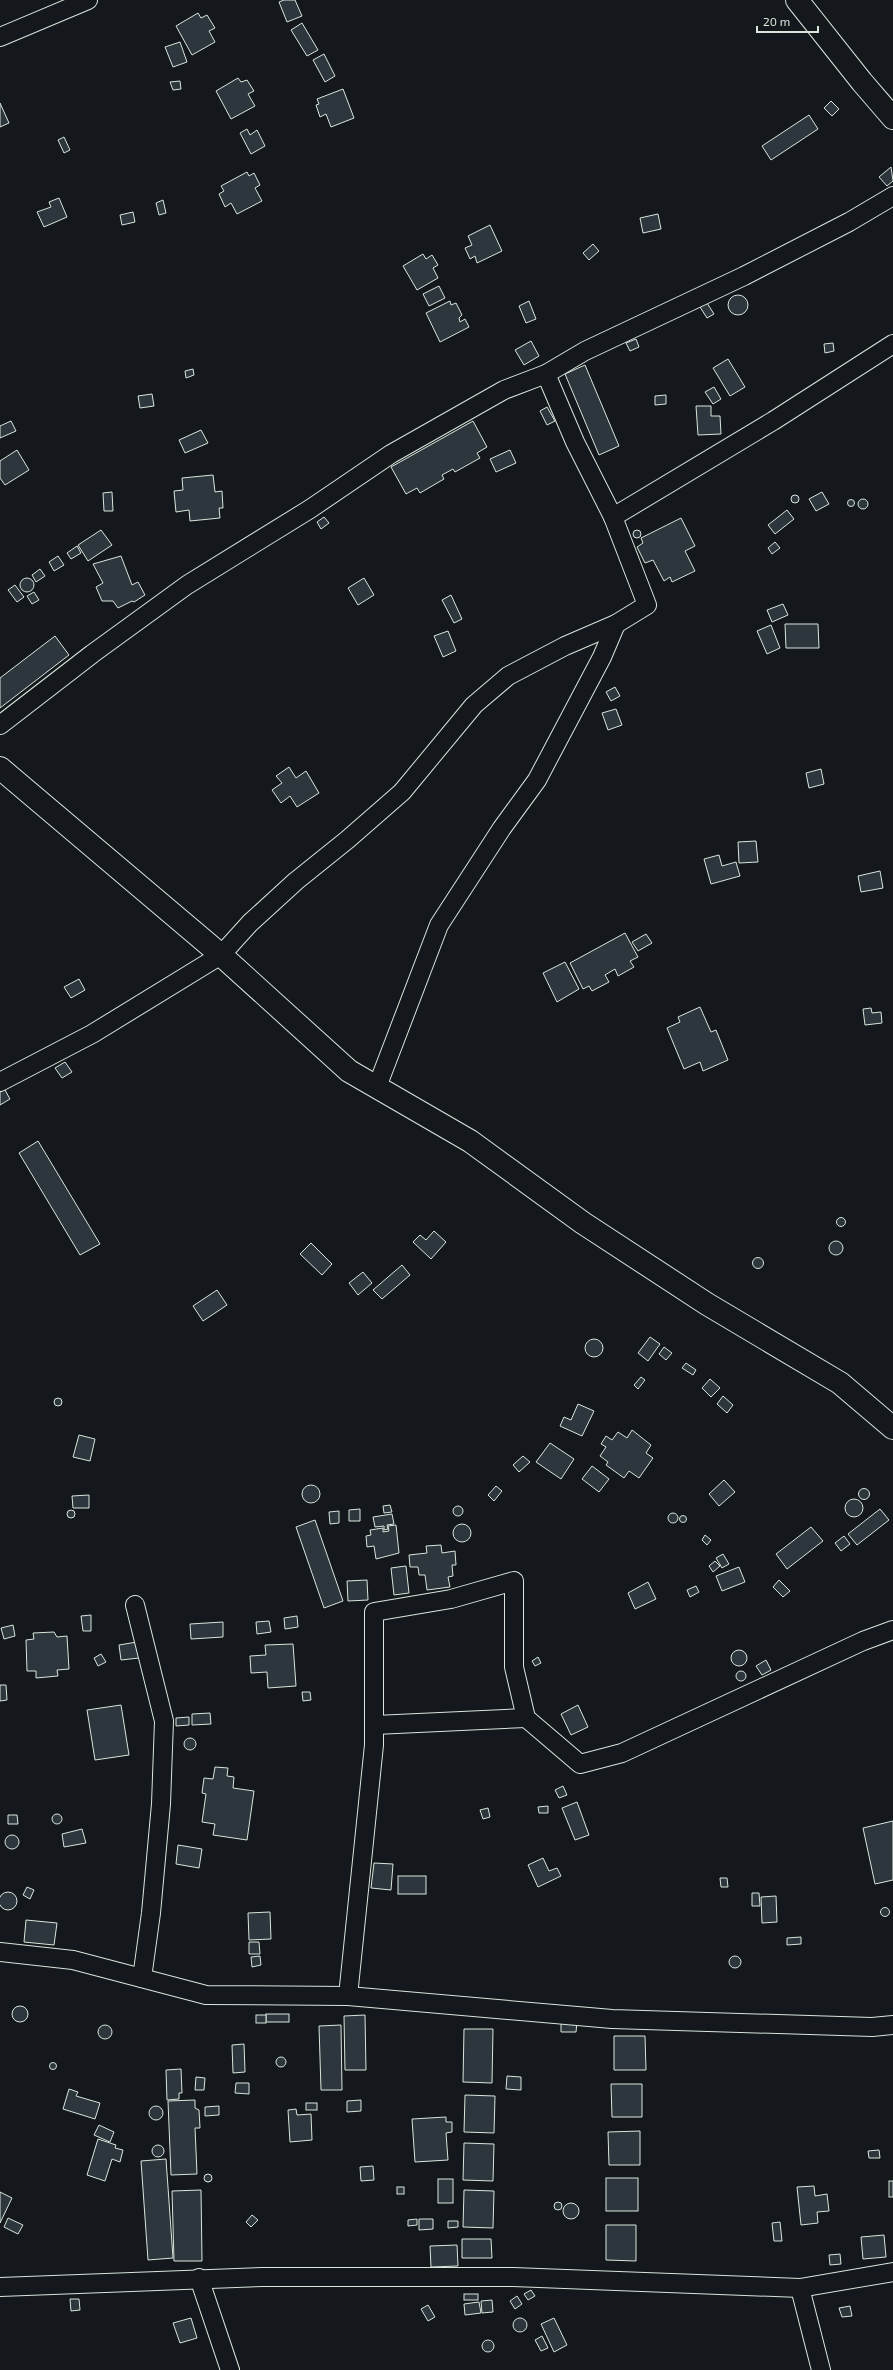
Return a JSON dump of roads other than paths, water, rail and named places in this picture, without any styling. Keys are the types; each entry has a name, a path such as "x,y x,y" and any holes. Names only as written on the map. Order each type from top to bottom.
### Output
{"street":[{"path":"0,37 88,0"},
{"path":"797,0 862,82 893,118"},
{"path":"0,725 142,617 249,545 310,509 391,454 504,390 546,374 584,351 744,276 849,222 893,196"},
{"path":"613,517 761,429 893,344"},
{"path":"0,1082 92,1034 221,955 250,923 296,881 347,840 402,792 474,705 508,676 565,646 616,624 647,605 613,517 575,442 546,374"},
{"path":"377,1087 439,925 502,828 537,780 602,657 616,624"},
{"path":"0,768 221,955 349,1071 470,1141 583,1223 707,1304 840,1383 893,1428"},
{"path":"348,1996 375,1725 374,1612 451,1598 514,1581 514,1667 526,1718 580,1764 622,1752 863,1641 893,1630"},
{"path":"135,1604 164,1721 161,1804 151,1913 142,1978"},
{"path":"375,1725 526,1718"},
{"path":"0,1952 73,1960 206,1995 348,1996 612,2020 872,2027 893,2025"},
{"path":"0,2287 199,2278 514,2277 800,2288 893,2272"},
{"path":"199,2278 230,2370"},
{"path":"800,2288 822,2370"}]}
